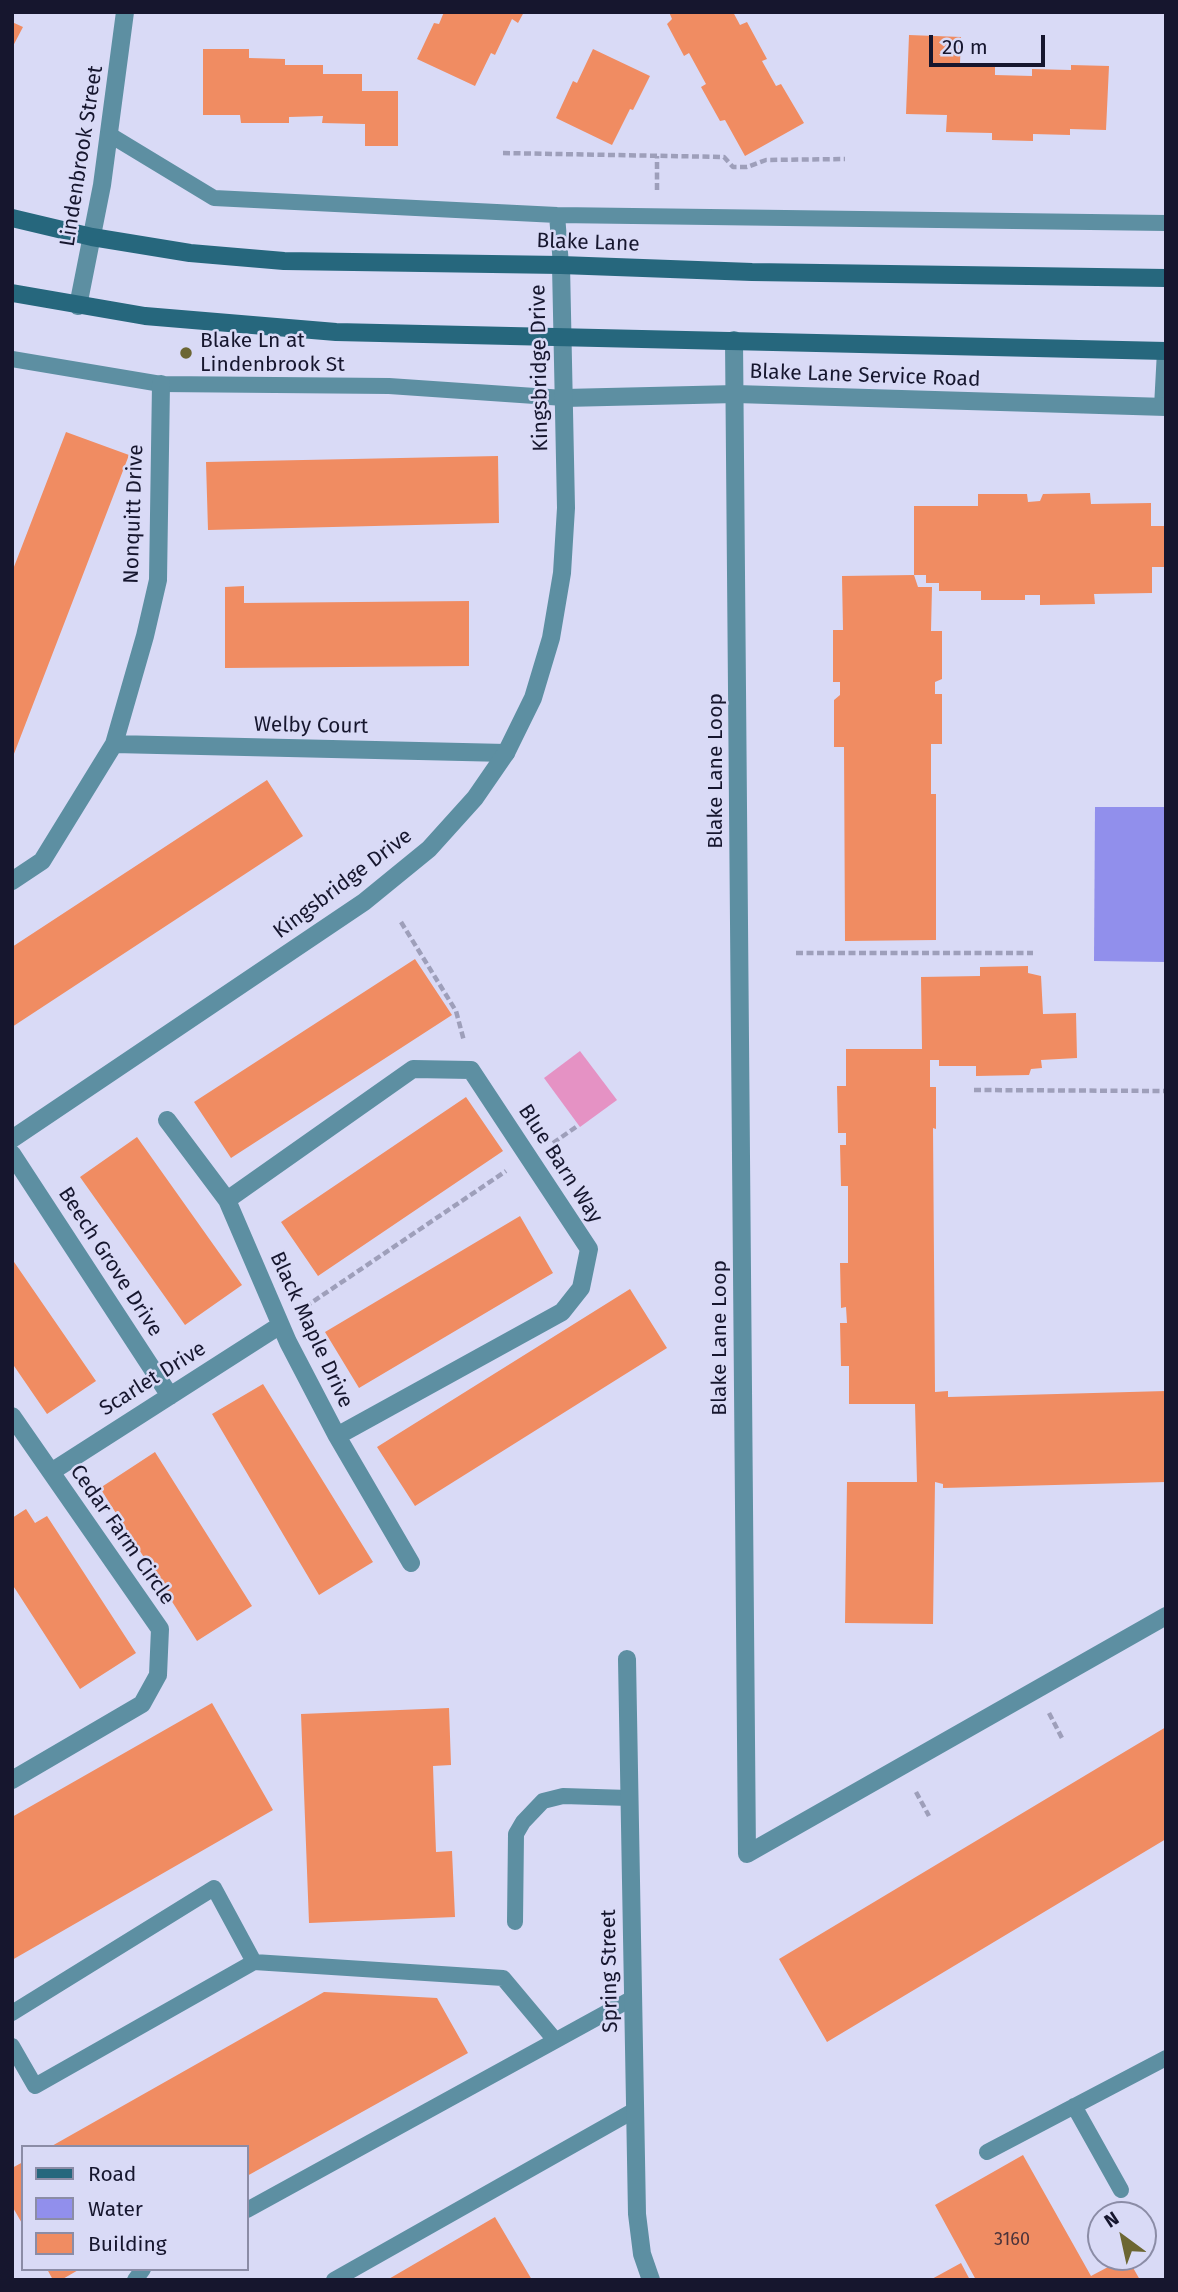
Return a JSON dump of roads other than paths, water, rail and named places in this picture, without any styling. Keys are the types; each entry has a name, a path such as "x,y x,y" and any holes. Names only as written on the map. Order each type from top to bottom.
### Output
{"main road":[{"name":"Blake Lane","path":"12,218 92,237 190,253 284,261 1166,278"},
{"path":"12,293 145,316 336,332 1165,351"}],"street":[{"name":"Lindenbrook Street","path":"78,306 110,135 125,12"},
{"name":"Kingsbridge Drive","path":"12,1139 364,902 429,849 475,798 506,753 533,698 551,638 560,586 566,508 561,265"},
{"name":"Blake Lane Loop","path":"733,340 736,394 747,1854 1166,1616"},
{"name":"Nonquitt Drive","path":"12,881 42,861 114,744 158,580 161,384"},
{"name":"Blake Lane Service Road","path":"564,398 736,394 1164,407"},
{"name":"Welby Court","path":"114,744 506,753"},
{"name":"Blue Barn Way","path":"227,1200 413,1069 471,1070 589,1249 581,1288 562,1312 337,1436"},
{"name":"Black Maple Drive","path":"167,1120 227,1200 279,1326 337,1436 411,1563"},
{"name":"Beech Grove Drive","path":"12,1154 170,1396"},
{"name":"Scarlet Drive","path":"51,1472 279,1326"},
{"name":"Cedar Farm Circle","path":"12,1416 160,1629 158,1675 142,1704 12,1780"},
{"name":"Spring Street","path":"627,1659 637,2214 642,2254 651,2280"}],"lane":[{"path":"110,135 214,198 557,215 1166,223"},
{"path":"557,215 561,265"},
{"path":"1164,407 1165,351"},
{"path":"12,359 161,384 389,386 564,398"},
{"path":"515,1922 516,1834 523,1822 543,1801 563,1796 629,1798"},
{"path":"12,2013 214,1888 254,1962"},
{"path":"12,2046 35,2086 254,1962 503,1978 555,2040"},
{"path":"248,2209 633,1998"},
{"path":"987,2152 1166,2058"},
{"path":"1074,2106 1121,2190"},
{"path":"334,2280 635,2110"}],"water":[{"path":"1095,807 1166,807 1166,962 1094,961"}],"place":[{"name":"Blake Ln at Lindenbrook St","path":"186,353"}]}
